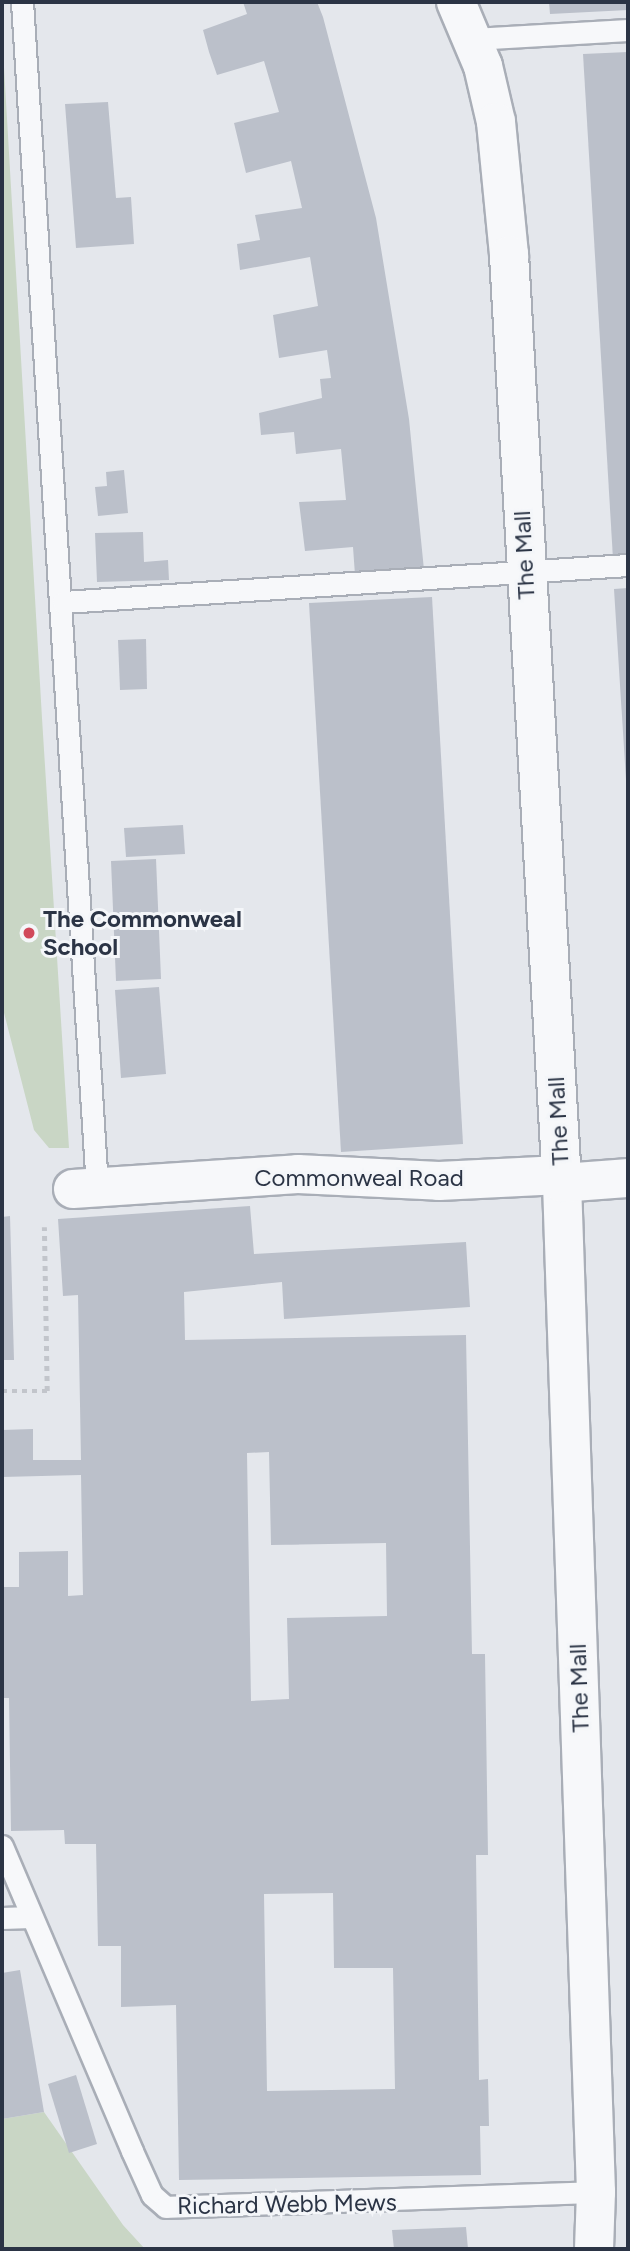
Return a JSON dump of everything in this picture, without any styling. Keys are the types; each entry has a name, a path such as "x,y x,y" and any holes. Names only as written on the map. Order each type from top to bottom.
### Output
{"street":[{"name":"The Mall","path":"456,2 473,39 496,122 502,177 561,1179 596,2192 594,2249"},
{"name":"Commonweal Road","path":"85,1189 298,1174 439,1181 628,1178"}],"lane":[{"path":"22,2 63,602 85,1189"},
{"path":"473,39 628,30"},
{"path":"63,602 628,565"},
{"name":"Richard Webb Mews","path":"2,1846 137,2162 152,2195 166,2207 596,2192"},
{"path":"2,1918 31,1917"}],"path":[{"path":"2,1391 47,1391 44,1219"}],"green space":[{"path":"2,33 69,1148 49,1148 34,1130 2,1005"},
{"path":"44,2112 123,2225 145,2249 2,2249 2,2119"}],"building":[{"path":"243,2 317,2 323,17 376,218 409,419 424,570 355,575 353,547 305,551 299,502 346,500 341,449 296,454 294,432 261,435 259,413 322,398 320,379 331,378 327,350 279,358 273,315 318,306 310,257 240,270 237,244 260,240 255,215 302,208 291,161 246,173 234,123 279,112 264,61 217,75 209,52 203,30 247,14"},
{"path":"549,2 628,2 628,10 550,14"},
{"path":"628,52 628,559 613,559 583,54"},
{"path":"108,102 116,198 131,197 134,244 76,248 65,104"},
{"path":"124,470 128,513 98,516 95,487 107,486 106,472"},
{"path":"143,532 144,562 168,560 169,580 97,582 95,533"},
{"path":"628,588 628,780 626,780 614,589"},
{"path":"432,597 463,1144 341,1152 309,603"},
{"path":"146,639 147,689 120,690 118,640"},
{"path":"183,825 185,854 126,857 124,828"},
{"path":"156,859 161,979 116,981 111,861"},
{"path":"159,987 166,1074 121,1078 115,990"},
{"path":"250,1206 254,1254 466,1242 470,1307 284,1319 282,1282 184,1292 185,1340 466,1335 472,1654 485,1654 488,1855 476,1855 479,2080 488,2079 489,2126 480,2126 481,2175 179,2180 176,2005 121,2007 121,1946 98,1946 96,1844 65,1844 64,1830 11,1831 9,1698 2,1698 2,1587 19,1587 19,1552 68,1551 68,1596 83,1595 81,1475 2,1477 2,1430 33,1429 33,1460 81,1460 78,1295 63,1296 58,1219","holes":["269,1452 271,1545 386,1543 387,1616 287,1618 289,1699 251,1701 247,1453","333,1893 334,1968 393,1968 395,2089 267,2091 264,1894"]},
{"path":"10,1216 14,1360 2,1360 2,1217"},
{"path":"20,1970 44,2112 2,2119 2,1973"},
{"path":"76,2075 97,2144 69,2153 48,2084"},
{"path":"466,2227 468,2249 394,2249 392,2230"}],"place":[{"name":"The Commonweal School","path":"29,933"}]}
